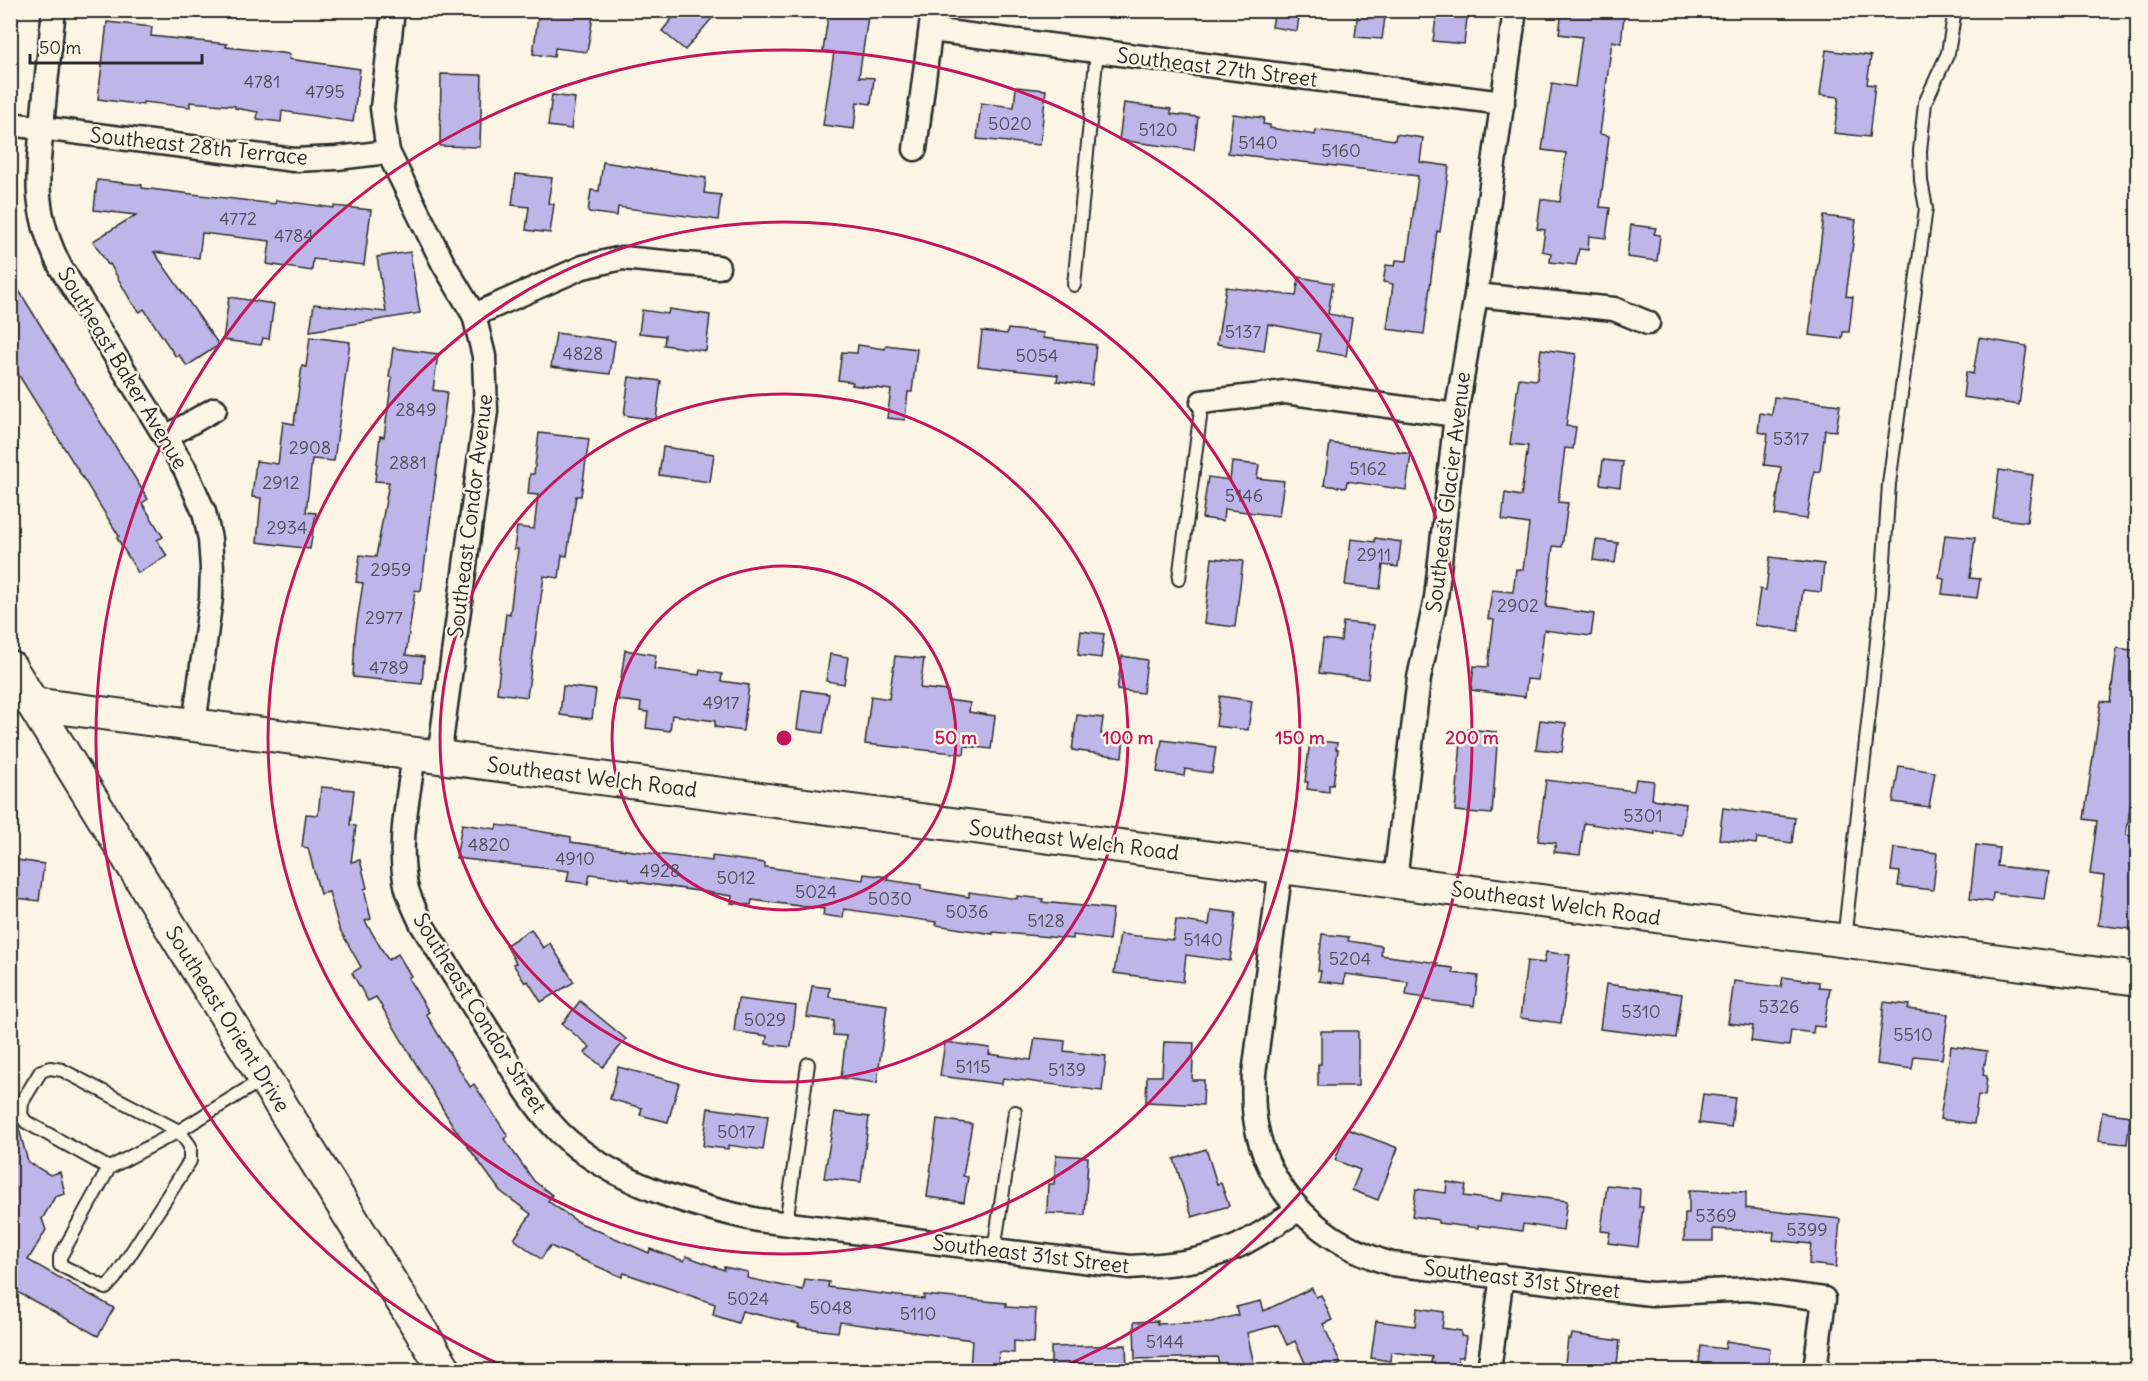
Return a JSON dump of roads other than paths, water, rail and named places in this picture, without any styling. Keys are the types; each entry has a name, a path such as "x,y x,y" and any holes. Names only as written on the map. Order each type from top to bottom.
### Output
{"street":[{"name":"Southeast Baker Avenue","path":"54,10 38,163 37,186 40,210 48,240 61,268 166,437 193,485 204,512 210,539 212,598 194,725"},
{"name":"Southeast Condor Avenue","path":"393,10 382,108 388,152 443,263 474,315 484,356 486,411 427,755"},
{"name":"Southeast Glacier Avenue","path":"1395,882 1419,678 1436,598 1456,415 1476,295 1515,10"},
{"name":"Southeast 27th Street","path":"932,20 1097,51 1503,103"},
{"path":"915,149 932,20"},
{"name":"Southeast 28th Terrace","path":"10,124 294,160 337,159 388,152"},
{"path":"474,315 583,267 622,258 718,267"},
{"path":"1476,295 1614,309 1648,322"},
{"path":"1202,402 1285,392 1456,415"},
{"path":"166,437 215,409"},
{"name":"Southeast Orient Drive","path":"10,667 22,702 265,1078 445,1371"},
{"name":"Southeast Welch Road","path":"22,702 2138,979"},
{"name":"Southeast Condor Street","path":"427,755 404,841 406,884 412,904 422,925 534,1103 561,1134 612,1170"},
{"path":"1281,867 1254,1074 1253,1102 1260,1145 1277,1182 1299,1210"},
{"name":"Southeast 31st Street","path":"612,1170 660,1192 699,1206 758,1220 1130,1267 1167,1265 1200,1259 1238,1246 1299,1210 1319,1229 1366,1256 1392,1264 1651,1294 1749,1289 1824,1299 1815,1371"},
{"path":"1489,1371 1502,1276"}],"lane":[{"path":"1844,941 1881,605 1889,484 1926,208 1921,182 1920,151 1925,103 1948,53 1956,10"},
{"path":"1074,285 1097,51"},
{"path":"1179,579 1202,402"},
{"path":"786,1224 808,1064"},
{"path":"109,1168 26,1122 21,1115 22,1102 40,1071 50,1068 62,1070 179,1131 190,1146 190,1161 116,1278 106,1288 60,1265 60,1257 109,1168 179,1131 265,1078"},
{"path":"994,1250 1015,1112"}]}
